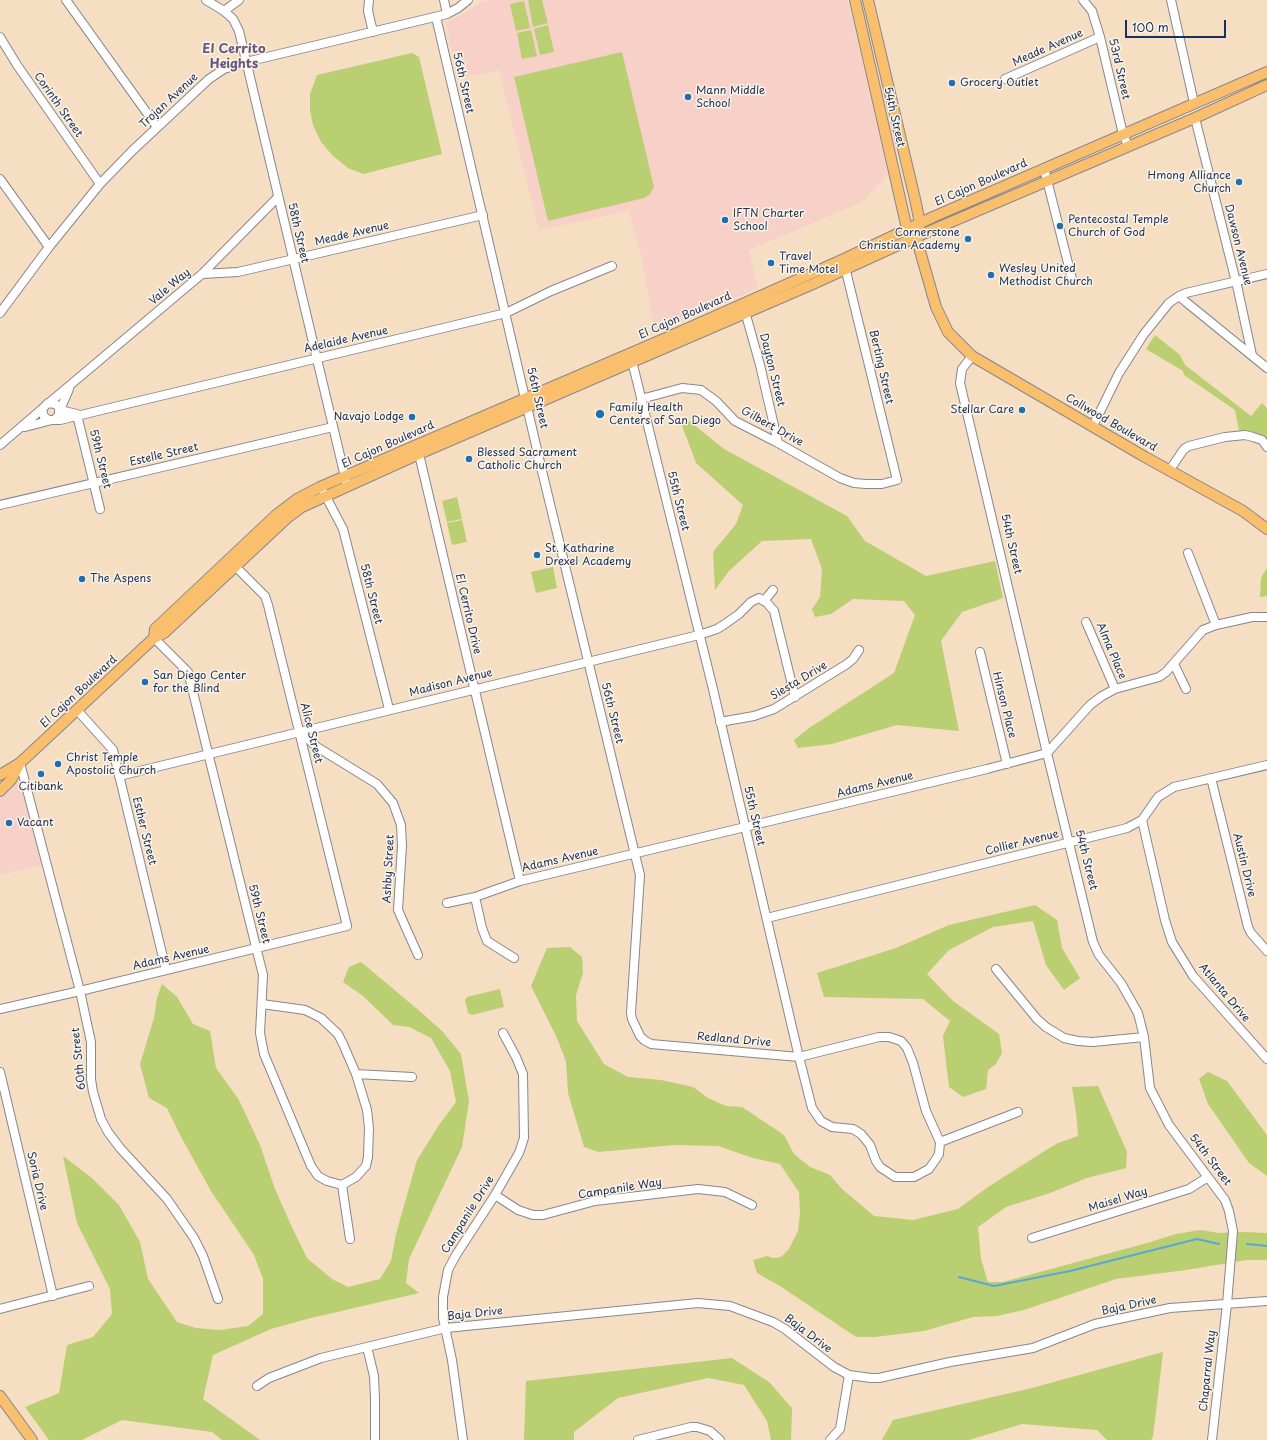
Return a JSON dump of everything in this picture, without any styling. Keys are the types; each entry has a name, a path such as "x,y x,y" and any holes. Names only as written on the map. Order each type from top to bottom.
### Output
{"main road":[{"name":"54th Street","path":"855,0 908,229"},
{"name":"54th Street","path":"868,0 916,199 920,223 916,237"},
{"name":"El Cajon Boulevard","path":"845,264 920,223 1267,72"},
{"name":"El Cajon Boulevard","path":"0,775 20,763 154,638 164,633 232,563 323,491 845,264 916,237 1196,118 1267,85"},
{"path":"908,229 916,237"},
{"name":"Collwood Boulevard","path":"916,237 936,307 948,332 972,356 1170,471 1243,511 1267,529"},
{"name":"El Cajon Boulevard","path":"0,791 11,780 20,763"},
{"path":"0,1396 32,1440"}],"street":[{"path":"66,0 157,127"},
{"name":"58th Street","path":"206,0 224,11 233,19 239,31 346,481"},
{"path":"224,11 239,0"},
{"path":"369,0 368,11 373,32"},
{"path":"444,0 447,14"},
{"name":"Trojan Avenue","path":"0,313 49,247 100,184 157,127 209,79 224,69 246,62 447,14 468,0"},
{"name":"53rd Street","path":"1083,0 1092,11 1100,37 1123,134 1128,146"},
{"path":"1171,0 1194,104"},
{"name":"56th Street","path":"436,17 588,662 636,853"},
{"name":"Corinth Street","path":"0,37 17,65 100,184"},
{"name":"Meade Avenue","path":"1005,79 1100,37"},
{"name":"Dawson Avenue","path":"1196,118 1236,281 1252,355"},
{"path":"1044,168 1072,279"},
{"path":"0,179 49,247"},
{"name":"Vale Way","path":"0,446 42,409 45,404 50,402 70,386 202,274 278,197"},
{"name":"Meade Avenue","path":"202,274 238,272 483,215"},
{"name":"Berting Street","path":"845,264 897,480"},
{"name":"Adelaide Avenue","path":"53,420 60,420 506,313 551,291 612,266"},
{"path":"1093,426 1119,373 1144,334 1170,303 1180,296 1267,274"},
{"path":"1180,296 1267,368"},
{"name":"Dayton Street","path":"744,308 758,358 778,443"},
{"name":"54th Street","path":"972,356 962,369 960,383 1093,942 1099,955 1121,983 1138,1013 1144,1038 1150,1088 1169,1125 1225,1200 1229,1210 1233,1232 1227,1304"},
{"name":"55th Street","path":"631,358 699,634 812,1108 821,1121 832,1127 853,1129 861,1134 870,1145 880,1167 895,1177 914,1177 929,1169 939,1154 940,1142"},
{"name":"Vale Way","path":"20,428 53,420 59,415 70,386"},
{"name":"Gilbert Drive","path":"641,398 682,388 701,390 716,401 735,421 840,478 854,483 882,484 897,480"},
{"path":"50,402 55,404 60,410"},
{"path":"42,409 44,417 53,420"},
{"name":"Adelaide Avenue","path":"60,410 78,415"},
{"name":"59th Street","path":"78,415 100,509"},
{"name":"Estelle Street","path":"0,505 333,427"},
{"path":"1170,471 1184,449 1189,446 1225,437 1245,435 1262,440 1267,447"},
{"name":"El Cerrito Drive","path":"418,449 520,881"},
{"name":"58th Street","path":"323,491 343,529 389,710"},
{"path":"1188,553 1216,625"},
{"name":"Alice Street","path":"232,563 265,596 347,926"},
{"path":"773,590 764,601 774,611 795,697"},
{"name":"Madison Avenue","path":"119,776 699,634 717,629 739,614 751,602 759,598 764,601"},
{"path":"1047,753 1090,705 1115,689 1159,677 1174,664 1203,630 1216,625 1252,617 1267,617"},
{"name":"Alma Place","path":"1086,622 1115,689"},
{"name":"59th Street","path":"154,638 188,672 263,976 260,1033 264,1054 311,1166 318,1176 327,1181 342,1185"},
{"name":"Siesta Drive","path":"720,722 754,716 774,709 847,664 853,659 859,650"},
{"name":"Hinson Place","path":"980,652 1008,764"},
{"path":"1174,664 1186,689"},
{"name":"Esther Street","path":"77,710 113,750 166,970"},
{"name":"Ashby Street","path":"300,732 318,747 377,784 393,803 401,826 402,846 398,910 418,955"},
{"name":"Adams Avenue","path":"447,903 475,897 520,881 1008,764 1047,753"},
{"name":"60th Street","path":"20,763 80,991 90,1042 91,1079 93,1092 101,1119 108,1132 120,1148 167,1199 194,1238 203,1256 218,1299"},
{"name":"Collier Avenue","path":"767,918 1126,828 1142,820 1158,797 1174,787 1267,765"},
{"name":"Austin Drive","path":"1211,778 1248,927 1251,933 1267,951"},
{"name":"Atlanta Drive","path":"1142,820 1165,920 1172,942 1193,976 1267,1059"},
{"name":"Redland Drive","path":"636,853 640,875 631,1013 632,1019 640,1036 644,1040 651,1044 799,1057 879,1037 889,1037 900,1041 907,1048 913,1063 926,1111 940,1142"},
{"path":"475,897 482,928 487,941 514,958"},
{"name":"Adams Avenue","path":"0,1008 80,991 347,926"},
{"path":"996,969 1037,1019 1046,1027 1064,1038 1093,1042 1144,1038"},
{"path":"262,1004 305,1010 321,1018 338,1034 356,1074 367,1110 369,1128 368,1157 366,1166 356,1178 342,1185 350,1239"},
{"name":"Campanile Drive","path":"463,1440 454,1373 443,1318 443,1297 448,1270 495,1195 519,1153 524,1138 523,1074 504,1033"},
{"name":"Soria Drive","path":"0,1072 53,1296"},
{"path":"356,1074 412,1076"},
{"path":"940,1142 1018,1112"},
{"name":"Maisel Way","path":"1032,1238 1189,1189 1208,1177"},
{"name":"Campanile Way","path":"495,1195 518,1210 533,1215 543,1215 595,1201 698,1189 725,1192 752,1205"},
{"path":"0,1309 89,1286"},
{"path":"1227,1304 1267,1301"},
{"name":"Baja Drive","path":"257,1386 269,1378 321,1358 446,1328 698,1303 730,1306 773,1322 785,1329 834,1367 849,1375 871,1378 879,1378 950,1362 1033,1348 1095,1324 1124,1317 1170,1308 1227,1304"},
{"name":"Chaparral Way","path":"1212,1440 1227,1304"},
{"path":"367,1347 374,1376 375,1440"},
{"path":"830,1440 840,1429 849,1375"},
{"path":"638,1440 691,1427 697,1427 710,1431 720,1440"}],"shaded area":[{"name":"Mann Middle School","path":"489,0 848,0 888,175 862,202 749,250 758,288 655,333 642,261 629,211 539,230 499,70 457,79 446,22 464,14 481,2"},
{"path":"18,782 23,782 43,865 0,875 0,799"}],"green space":[{"path":"528,0 542,0 548,23 533,27"},
{"path":"524,1 530,28 516,31 510,4"},
{"path":"548,25 554,52 540,55 534,29"},
{"path":"531,30 537,56 522,59 517,33"},
{"path":"622,52 654,187 650,194 644,198 548,221 514,77"},
{"path":"412,53 419,57 442,154 363,174 348,168 332,155 321,142 313,125 310,111 310,94 317,75"},
{"path":"1155,335 1180,355 1185,365 1251,416 1262,403 1267,408 1267,442 1258,433 1239,430 1235,410 1184,375 1183,371 1146,349"},
{"path":"688,420 724,449 847,516 865,541 926,576 995,561 1003,598 962,612 941,641 959,731 897,725 832,744 798,748 794,740 809,728 894,673 915,615 904,601 853,599 831,614 815,617 812,609 820,597 822,569 811,539 762,541 729,571 715,590 713,552 736,524 743,505 696,463 681,423"},
{"path":"457,497 462,519 447,522 442,501"},
{"path":"462,520 467,542 452,545 447,523"},
{"path":"553,567 557,588 536,593 531,572"},
{"path":"1267,568 1267,596 1260,597 1261,578"},
{"path":"1035,905 1057,920 1062,948 1080,978 1064,990 1046,965 1033,921 993,927 949,950 927,974 953,1001 999,1034 1002,1053 996,1064 988,1070 986,1089 963,1097 949,1087 943,1036 950,1021 923,999 824,997 817,973 896,948 949,925"},
{"path":"570,947 582,957 583,973 576,995 577,1021 604,1064 628,1077 661,1080 693,1087 708,1098 726,1106 742,1107 784,1135 794,1154 810,1167 830,1175 842,1189 874,1216 913,1220 958,1209 988,1187 1043,1152 1058,1143 1078,1136 1072,1087 1098,1086 1127,1152 1126,1168 1087,1178 1050,1193 1006,1207 978,1227 981,1259 988,1282 1003,1282 1176,1234 1200,1230 1219,1233 1267,1233 1267,1260 1247,1260 1116,1279 1024,1310 997,1316 973,1317 924,1331 875,1337 856,1337 780,1286 757,1273 753,1260 767,1256 773,1258 781,1257 789,1249 798,1231 800,1214 799,1192 780,1164 753,1158 718,1146 674,1145 598,1152 584,1147 568,1093 566,1061 556,1036 531,986 547,948"},
{"path":"361,962 442,1031 461,1054 469,1101 462,1147 409,1259 406,1283 419,1293 311,1318 271,1329 213,1355 203,1399 260,1440 222,1440 212,1432 122,1420 82,1440 49,1440 25,1407 59,1393 67,1345 93,1337 112,1314 110,1289 77,1223 63,1156 92,1178 119,1205 140,1242 148,1279 177,1322 196,1328 220,1330 248,1326 263,1314 263,1279 254,1255 211,1191 167,1108 149,1098 140,1064 154,1018 157,998 162,984 177,997 193,1024 210,1031 216,1068 239,1100 260,1145 275,1189 307,1258 332,1279 348,1287 380,1279 391,1261 396,1234 417,1160 439,1125 456,1102 450,1071 431,1038 409,1027 393,1025 363,996 343,982 349,967"},
{"path":"500,989 504,1007 472,1015 468,1013 465,1000 467,997"},
{"path":"1208,1072 1227,1081 1267,1135 1267,1176 1249,1163 1208,1104 1199,1079"},
{"path":"1163,1352 1153,1437 1151,1440 1107,1440 1097,1430 1022,1424 969,1440 882,1440 893,1420 1032,1388"},
{"path":"732,1358 769,1382 792,1408 791,1440 771,1440 767,1421 744,1385 708,1378 618,1398 574,1432 574,1440 524,1440 526,1381"}],"waterway":[{"path":"959,1277 994,1286 1070,1271 1197,1239 1219,1244"},
{"path":"1247,1244 1267,1246"}],"place":[{"name":"Grocery Outlet","path":"952,83"},
{"name":"Mann Middle School","path":"688,97"},
{"name":"Hmong Alliance Church","path":"1239,182"},
{"name":"IFTN Charter School","path":"725,220"},
{"name":"Pentecostal Temple Church of God","path":"1060,226"},
{"name":"Cornerstone Christian Academy","path":"968,239"},
{"name":"Travel Time Motel","path":"771,263"},
{"name":"Wesley United Methodist Church","path":"991,275"},
{"name":"Stellar Care","path":"1022,410"},
{"name":"Family Health Centers of San Diego","path":"600,414"},
{"name":"Navajo Lodge","path":"412,417"},
{"name":"Blessed Sacrament Catholic Church","path":"469,459"},
{"name":"St. Katharine Drexel Academy","path":"537,555"},
{"name":"The Aspens","path":"82,579"},
{"name":"San Diego Center for the Blind","path":"145,682"},
{"name":"Christ Temple Apostolic Church","path":"58,764"},
{"name":"Citibank","path":"41,774"},
{"name":"Vacant","path":"9,823"}],"district":[{"name":"El Cerrito Heights","path":"234,56"}]}
